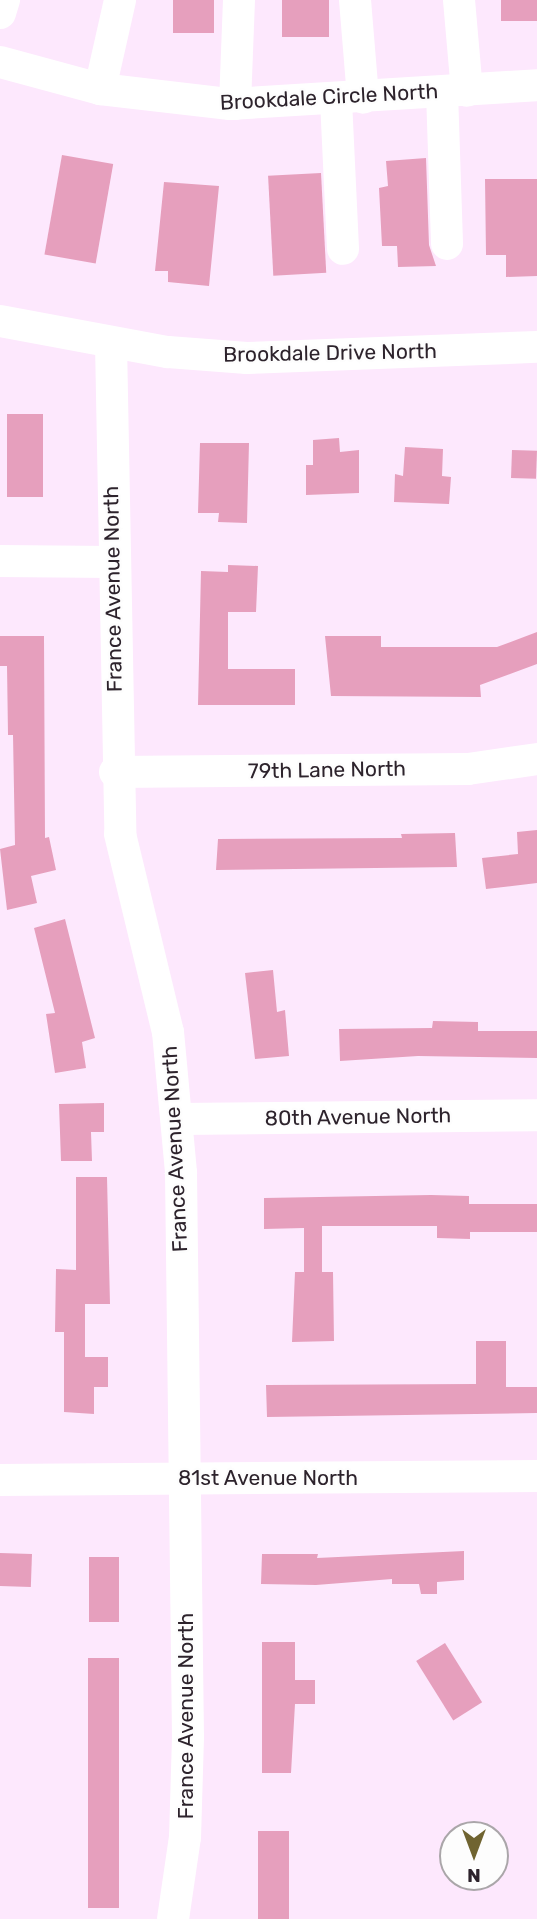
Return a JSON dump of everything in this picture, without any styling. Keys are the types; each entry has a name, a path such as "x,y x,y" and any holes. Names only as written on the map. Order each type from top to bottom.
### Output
{"street":[{"path":"0,13 4,0"},
{"path":"100,89 120,0"},
{"path":"235,104 239,0"},
{"path":"343,249 355,0"},
{"path":"447,244 459,0"},
{"name":"Brookdale Circle North","path":"0,62 100,89 235,104 349,99 537,85"},
{"name":"Brookdale Drive North","path":"0,321 111,343 247,358 537,347"},
{"name":"France Avenue North","path":"111,343 115,772 120,834 168,1032 178,1119 185,1479 185,1837 173,1919"},
{"path":"0,561 113,562"},
{"name":"79th Lane North","path":"115,772 468,769 537,759"},
{"name":"80th Avenue North","path":"178,1119 537,1115"},
{"name":"81st Avenue North","path":"0,1480 537,1476"}],"building":[{"path":"173,0 214,0 214,33 173,33"},
{"path":"282,0 329,0 329,37 282,37"},
{"path":"501,0 537,0 537,21 501,21"},
{"path":"62,155 113,164 96,263 44,254"},
{"path":"426,158 429,245 436,266 398,267 397,246 382,246 379,188 388,186 386,161"},
{"path":"321,173 326,273 273,276 268,176"},
{"path":"485,179 537,179 537,276 506,277 506,255 486,255"},
{"path":"164,182 219,186 209,286 168,282 168,271 155,271"},
{"path":"7,414 43,414 43,497 7,497"},
{"path":"339,438 340,452 359,450 359,493 306,495 306,465 313,465 313,440"},
{"path":"200,443 249,443 247,523 218,522 219,513 198,513"},
{"path":"405,447 443,449 442,476 451,477 449,504 394,502 395,474 403,476"},
{"path":"512,450 537,451 536,479 511,478"},
{"path":"228,565 258,566 256,612 228,612 228,669 295,669 295,705 198,705 201,571 228,572"},
{"path":"537,632 537,664 480,685 481,697 331,696 325,636 381,636 381,647 497,647"},
{"path":"0,636 44,636 45,838 49,837 56,870 31,876 37,903 7,910 0,849 15,845 13,735 8,735 7,666 0,666"},
{"path":"537,830 537,883 486,889 482,858 518,854 517,832"},
{"path":"455,833 457,867 216,870 218,839 402,838 401,834"},
{"path":"65,919 95,1038 82,1042 86,1068 55,1073 46,1014 55,1013 34,928"},
{"path":"273,970 277,1012 285,1010 289,1056 255,1059 245,973"},
{"path":"433,1021 478,1022 478,1031 537,1031 537,1058 418,1056 340,1061 339,1029 432,1028"},
{"path":"104,1103 104,1132 91,1132 92,1161 61,1161 59,1104"},
{"path":"76,1177 107,1177 110,1304 85,1304 85,1357 108,1357 108,1387 94,1387 94,1414 64,1412 64,1332 55,1332 56,1269 76,1270"},
{"path":"469,1196 469,1204 537,1204 537,1232 470,1232 470,1239 437,1238 437,1226 322,1226 322,1272 333,1272 334,1341 292,1342 295,1272 304,1272 304,1228 264,1229 264,1198"},
{"path":"476,1341 506,1341 506,1387 537,1387 537,1413 267,1417 266,1385 476,1384"},
{"path":"464,1551 464,1580 437,1582 437,1594 421,1594 419,1584 392,1584 392,1579 316,1585 261,1584 262,1554 318,1554 317,1558"},
{"path":"0,1553 32,1554 31,1587 0,1586"},
{"path":"89,1557 119,1557 119,1622 89,1622"},
{"path":"262,1642 295,1642 295,1680 315,1680 315,1704 295,1704 291,1773 262,1773"},
{"path":"445,1643 482,1702 453,1720 416,1661"},
{"path":"88,1658 119,1658 119,1908 88,1908"},
{"path":"258,1831 289,1831 289,1919 258,1919"}]}
